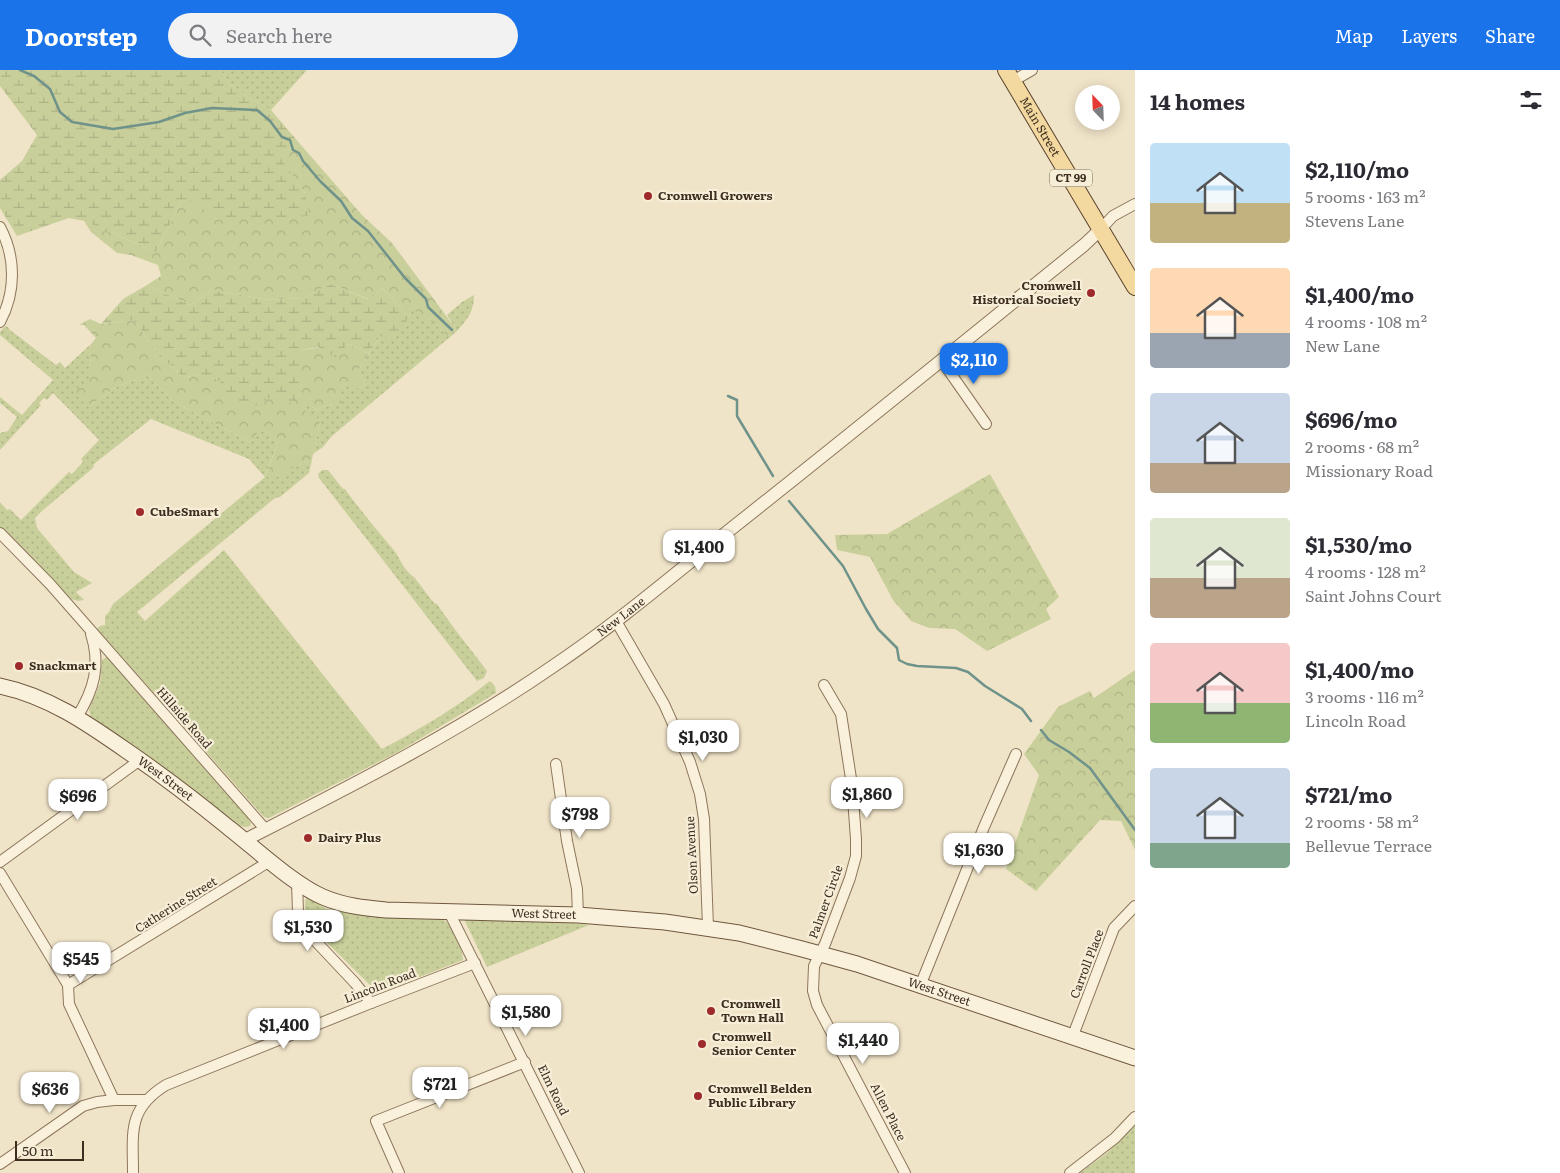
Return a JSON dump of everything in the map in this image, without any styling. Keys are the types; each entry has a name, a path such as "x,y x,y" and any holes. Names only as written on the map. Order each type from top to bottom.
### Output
{"main road":[{"name":"Main Street","path":"1008,73 1135,286"},
{"name":"West Street","path":"0,686 43,698 77,717 140,760 297,882 322,897 349,905 386,910 578,915 708,927 820,954 1135,1058"}],"street":[{"path":"1008,73 1032,70"},
{"path":"1101,229 1113,216 1135,204"},
{"path":"0,228 11,256 12,280 9,300 0,322"},
{"name":"New Lane","path":"245,840 384,768 469,720 554,666 616,621 942,361 1101,229"},
{"path":"942,361 986,424"},
{"name":"Hillside Road","path":"0,533 50,584 266,830"},
{"name":"Olson Avenue","path":"616,621 664,704 690,762 700,794 704,819 708,927"},
{"name":"Hillside Road","path":"77,717 87,702 96,674 97,659 95,646 84,622"},
{"name":"Palmer Circle","path":"820,954 850,878 856,856 852,785 841,714 824,685"},
{"path":"920,986 984,827 1016,754"},
{"path":"0,862 140,760"},
{"path":"556,764 567,841 577,890 578,915"},
{"name":"Catherine Street","path":"68,985 270,861"},
{"path":"0,873 68,985 68,1004 114,1100"},
{"path":"297,882 298,912 306,930 356,983 370,1003"},
{"name":"Carroll Place","path":"1072,1038 1114,928 1135,906"},
{"name":"Elm Road","path":"450,912 579,1173"},
{"name":"Allen Place","path":"820,954 816,960 813,973 813,990 817,1004 905,1173"},
{"name":"Lincoln Road","path":"133,1173 134,1123 145,1100 160,1088 370,1003 475,963"},
{"path":"399,1173 376,1121 525,1062"},
{"path":"0,1164 83,1106 114,1100 145,1100"},
{"path":"1070,1173 1115,1138 1135,1117"}],"green space":[{"path":"0,70 220,70 230,84 271,110 301,145 277,153 305,193 309,216 217,220 193,200 181,202 156,252 84,221 69,218 17,236 0,208 0,180 22,161 37,135 0,86"},
{"path":"220,70 307,70 271,110 230,84"},
{"path":"301,145 362,215 392,243 456,329 448,336 433,322 412,309 409,317 382,288 369,299 330,284 304,298 269,300 212,290 190,305 147,285 161,276 158,265 131,255 117,253 91,232 84,221 156,252 181,202 193,199 217,220 305,193 276,153"},
{"path":"330,284 368,299 382,288 409,317 396,336 390,340 380,336 369,353 347,344 337,358 318,347 301,350 302,363 297,367 302,392 292,403 273,395 249,410 224,399 220,381 199,374 183,378 171,365 161,359 134,320 101,324 123,299 147,285 190,305 212,290 269,300 304,298"},
{"path":"474,295 473,306 469,315 456,332 313,454 320,424 306,414 305,404 310,404 316,410 340,403 341,385 361,388 365,385 359,369 380,336 409,317 412,308 433,322 448,336 456,329 447,315 462,302"},
{"path":"90,319 101,324 134,320 161,359 171,365 183,378 199,374 292,402 302,392 296,367 301,350 347,344 369,353 359,369 365,385 361,388 341,386 341,403 328,405 316,410 310,404 305,404 306,414 316,415 320,424 312,459 290,469 285,477 265,477 278,443 260,430 250,442 174,402 147,375 116,387 88,407 73,392 92,377 89,368 91,357 89,353 91,344 96,338 84,325 79,325"},
{"path":"5,326 56,365 60,362 65,368 91,344 89,368 93,377 88,407 116,387 147,375 174,402 250,442 260,429 278,443 265,476 290,469 312,459 309,473 280,497 275,498 137,612 145,621 224,550 382,749 438,718 490,681 495,686 496,693 398,752 269,818 264,817 97,629 105,625 105,616 113,604 265,477 249,459 151,419 94,464 93,468 35,518 37,528 74,572 92,583 76,592 84,600 71,599 0,527 0,502 7,510 10,509 21,520 69,472 72,474 83,462 81,459 99,440 53,393 47,400 44,398 39,403 41,405 0,450 0,433 8,431 17,417 0,403 0,397 22,415 53,380 0,335"},
{"path":"322,470 328,470 345,489 393,549 407,571 434,603 437,604 487,671 484,678 477,681 319,478 318,474"},
{"path":"990,474 1059,597 1046,609 1051,619 987,651 955,629 929,628 911,621 893,600 870,557 837,550 835,535 887,534"},
{"path":"108,656 248,817 251,823 250,826 236,825 91,719 89,709 100,683 102,660"},
{"path":"1135,670 1135,850 1121,821 1100,820 1036,891 1006,869 1039,775 1024,754 1058,707 1090,691 1094,698"},
{"path":"307,897 327,909 359,915 442,919 454,931 463,960 384,991 372,987 309,925 305,909"},
{"path":"463,917 562,922 589,925 487,967"},
{"path":"1135,1125 1135,1173 1080,1173 1107,1153"}],"waterway":[{"path":"20,70 34,76 50,89 60,112 72,122 113,129 159,122 185,113 212,108 257,110 270,121 282,137 290,140 293,150 299,153 303,161 320,181 341,201 352,218 368,231 405,278 426,299 428,307 452,330"},
{"path":"728,396 737,400 737,416 773,476"},
{"path":"789,501 843,566 878,629 897,648 899,660 917,666 956,668 968,672 985,686 1022,709 1031,721"},
{"path":"1041,730 1049,740 1090,768 1135,830"}],"place":[{"name":"Cromwell Growers","path":"648,196"},
{"name":"Cromwell Historical Society","path":"1091,293"},
{"name":"CubeSmart","path":"140,512"},
{"name":"Snackmart","path":"19,666"},
{"name":"Dairy Plus","path":"308,838"},
{"name":"Cromwell Town Hall","path":"711,1011"},
{"name":"Cromwell Senior Center","path":"702,1044"},
{"name":"Cromwell Belden Public Library","path":"698,1096"}]}
